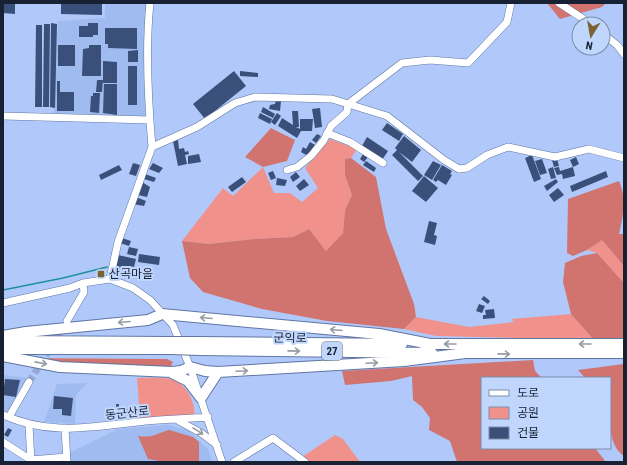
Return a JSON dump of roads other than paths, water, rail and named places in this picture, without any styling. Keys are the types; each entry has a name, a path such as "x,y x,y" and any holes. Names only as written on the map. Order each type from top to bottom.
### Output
{"highway":[{"path":"3,336 26,332 148,320 162,314 378,334 430,344"},
{"name":"군익로","path":"3,341 171,346"},
{"name":"군익로","path":"3,349 171,346 624,344"},
{"name":"군익로","path":"197,346 465,353 624,353"},
{"path":"3,356 60,367 172,372 181,371 190,367 205,371 218,372 404,361 465,353"},
{"path":"172,372 188,381 201,398 218,372"}],"street":[{"path":"110,279 118,242 152,147 147,25 150,3"},
{"path":"287,170 296,167 311,156 331,126 347,112 348,104 402,63 430,60 468,63 507,22 511,3"},
{"path":"559,3 579,16"},
{"path":"611,40 624,54"},
{"path":"152,147 197,127 235,103 255,97 332,99 387,116 444,160 459,169 467,168 487,155 508,147 555,157 589,149 624,158"},
{"path":"3,116 150,120"},
{"path":"327,133 350,142 383,163"},
{"path":"3,303 70,288 83,283 110,279 133,288 150,300 173,325 208,417 222,462"},
{"path":"67,321 84,292 83,283"},
{"path":"6,416 29,382"},
{"name":"동군산로","path":"6,416 29,425 48,428 83,429 139,421 177,420 208,417"},
{"path":"177,420 201,432 217,446"},
{"path":"29,425 31,461"},
{"path":"3,442 31,461 66,459 65,428"},
{"path":"234,462 273,438 305,462"}],"waterway":[{"path":"3,290 63,278 107,267"}],"tunnel":[{"path":"29,382 64,326"}],"place":[{"name":"산곡마을","path":"101,274"}]}
